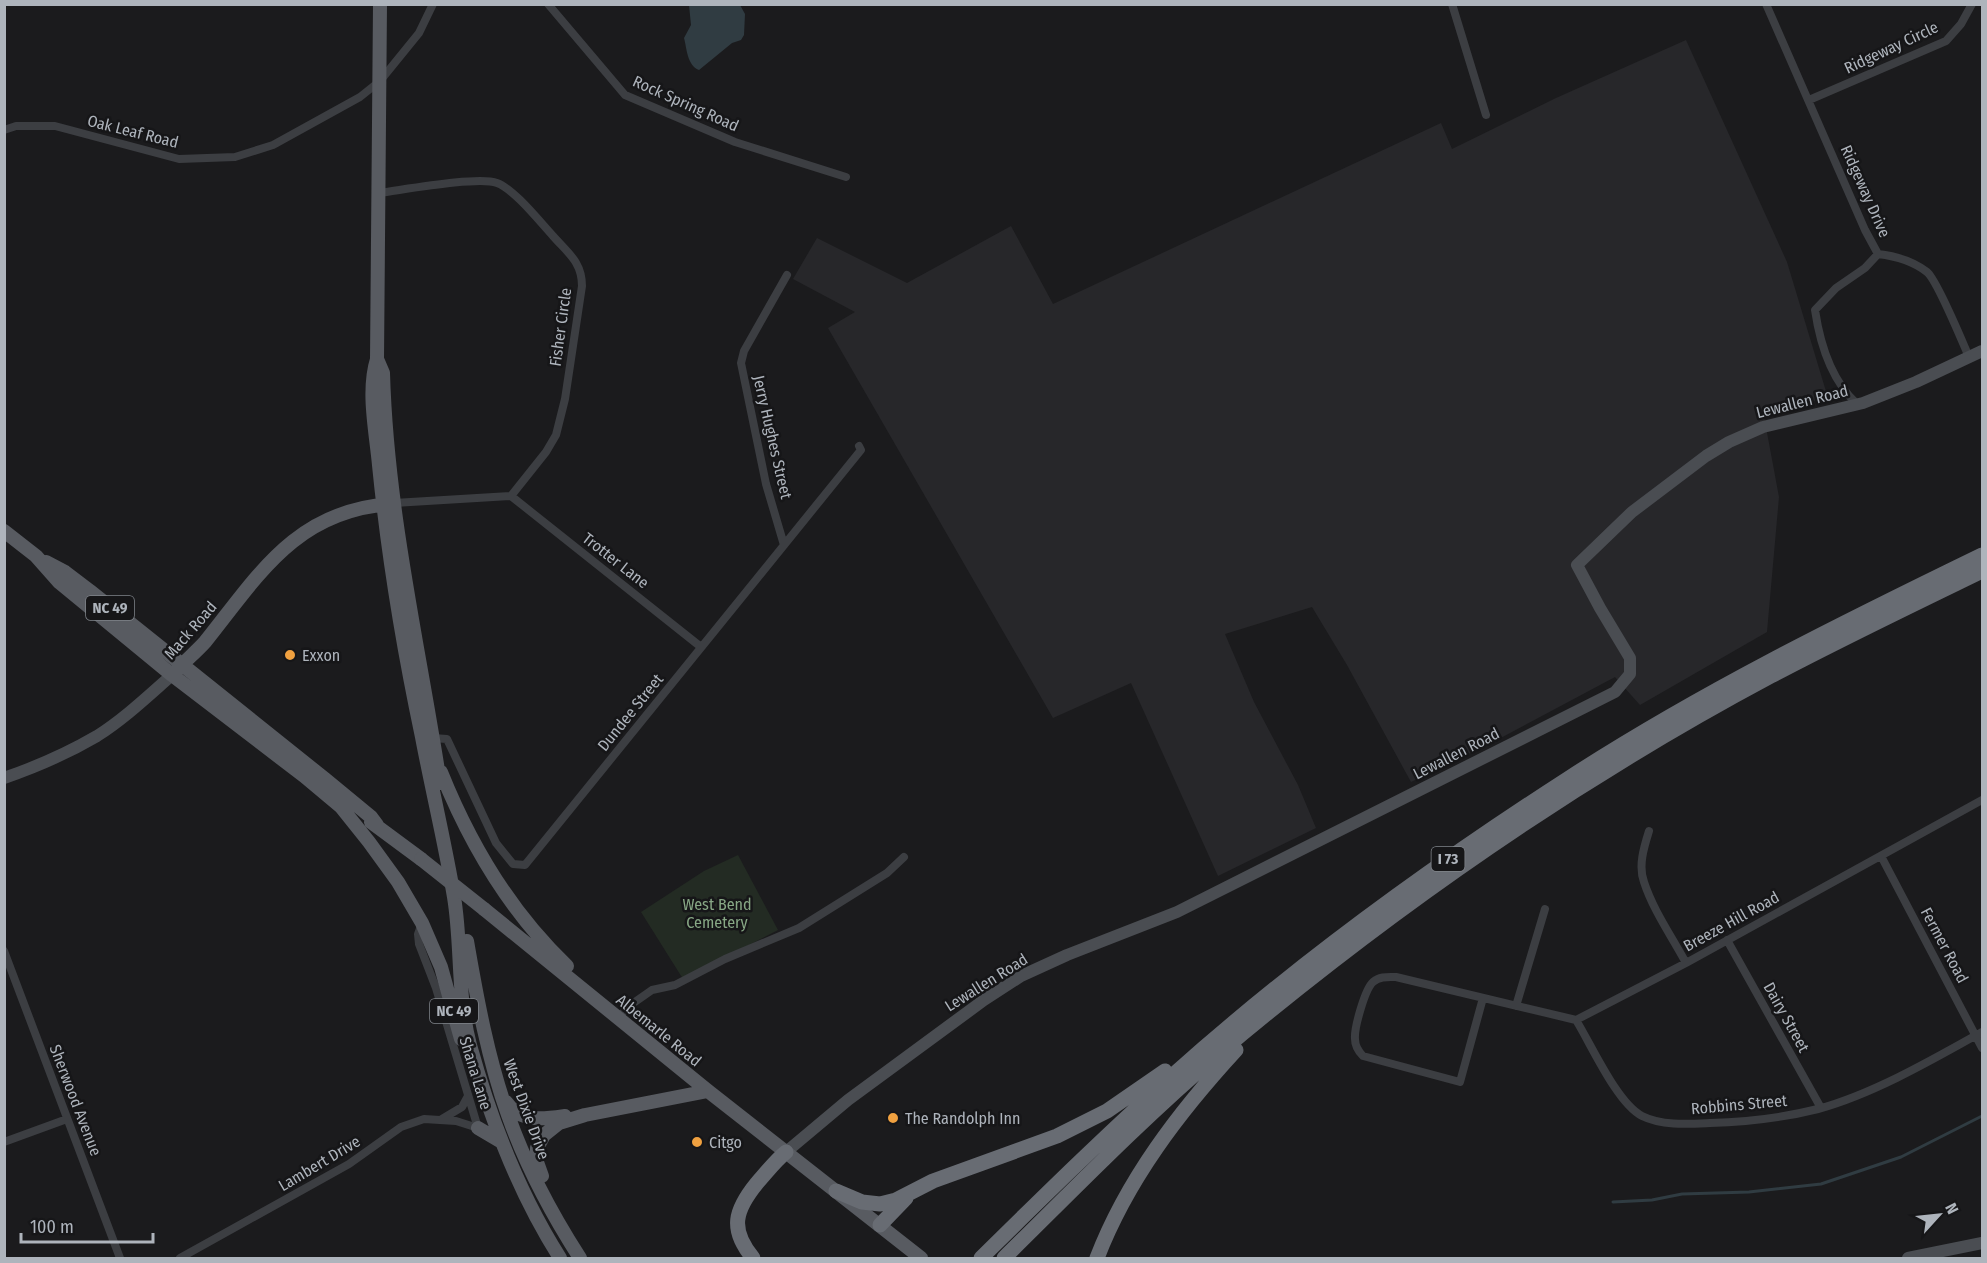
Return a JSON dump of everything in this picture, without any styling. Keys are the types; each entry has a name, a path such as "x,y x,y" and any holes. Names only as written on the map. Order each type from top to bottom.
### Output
{"highway":[{"name":"I 73","path":"981,1258 1173,1075 1239,1018 1365,918 1470,844 1570,777 1646,730 1842,623 1983,555"},
{"name":"I 73","path":"1004,1258 1162,1104 1272,1011 1431,888 1580,788 1770,677 1983,571"},
{"path":"1097,1258 1128,1194 1180,1114 1272,1011"},
{"path":"836,1191 862,1202 880,1204 896,1200 933,1180 1057,1136 1107,1111 1239,1018"},
{"path":"753,1258 745,1248 739,1234 739,1211 750,1192 786,1152"},
{"path":"880,1226 913,1191"}],"main road":[{"path":"380,4 377,359 383,373 388,504 402,633 466,964"},
{"path":"388,504 437,760 466,964"},
{"name":"Mack Road","path":"177,670 203,644 259,572 294,539 341,514 388,504"},
{"name":"NC 49","path":"4,531 36,556 59,582 177,670 329,796 369,842 398,882 422,923 441,967 475,1088 486,1097"},
{"name":"Albemarle Road","path":"177,670 325,779 371,817 377,825"},
{"path":"437,760 467,829 506,896 546,946 574,972 586,991"},
{"name":"Albemarle Road","path":"329,796 337,798 366,820 377,825 708,1091 921,1258"},
{"name":"West Dixie Drive","path":"466,964 501,1095 518,1141 550,1209 580,1258"},
{"name":"West Dixie Drive","path":"466,964 468,1035 500,1141 517,1182 543,1232 560,1258"},
{"path":"501,1095 515,1112 528,1118 542,1119 585,1115 708,1091"},
{"path":"550,1209 548,1191 537,1162 537,1148 544,1135 554,1125 585,1115"},
{"path":"478,1128 500,1141"}],"street":[{"name":"Oak Leaf Road","path":"4,130 15,126 55,126 179,159 235,157 273,145 360,97 380,81 419,33 433,4"},
{"name":"Rock Spring Road","path":"548,4 625,95 735,142 846,177"},
{"path":"1452,4 1486,115"},
{"name":"Ridgeway Drive","path":"1766,4 1878,254 1911,262 1929,273 1969,357"},
{"name":"Ridgeway Circle","path":"1809,100 1946,41 1961,24 1972,4"},
{"name":"Fisher Circle","path":"379,194 474,181 496,182 528,208 576,261 582,273 565,399 556,435 534,468 511,496"},
{"path":"1857,404 1845,394 1833,372 1822,343 1815,310 1836,288 1858,273 1878,254"},
{"name":"Jerry Hughes Street","path":"784,545 766,484 741,363 744,351 787,275"},
{"name":"Lewallen Road","path":"786,1152 855,1095 984,1000 1021,976 1067,955 1177,912 1615,692 1630,674 1630,658 1577,565 1632,512 1706,456 1729,442 1763,427 1857,404 1916,382 1983,351"},
{"name":"Dundee Street","path":"433,738 447,739 496,843 513,864 525,865 861,450 859,446"},
{"path":"388,504 511,496"},
{"name":"Trotter Lane","path":"511,496 701,647"},
{"name":"Mack Road","path":"4,778 30,769 96,736 124,717 177,670"},
{"name":"Breeze Hill Road","path":"1576,1020 1686,963 1983,800"},
{"path":"1649,831 1644,847 1643,881 1686,963"},
{"name":"Fermer Road","path":"1881,856 1979,1034 1983,1048"},
{"path":"618,1017 652,990 675,985 725,959 799,928 880,878 904,857"},
{"path":"1516,1006 1545,909"},
{"name":"Shana Lane","path":"422,923 418,934 419,944 436,988 478,1128"},
{"name":"Dairy Street","path":"1727,940 1821,1108"},
{"name":"Sherwood Avenue","path":"4,951 120,1258"},
{"path":"1483,998 1460,1082 1363,1056 1357,1049 1354,1038 1366,992 1374,981 1384,976 1396,977 1576,1020"},
{"name":"Robbins Street","path":"1576,1020 1625,1102 1641,1116 1666,1122 1696,1124 1774,1118 1821,1108 1857,1096 1979,1034"},
{"path":"442,1120 462,1107 468,1096"},
{"path":"4,1142 68,1119"},
{"name":"Lambert Drive","path":"180,1258 349,1164 401,1127 424,1119 456,1121 478,1128"},
{"path":"1908,1258 1983,1243"}],"shaded area":[{"path":"689,5 740,5 745,14 744,35 741,40 732,43 699,70 690,61 684,38 691,25"},
{"path":"1686,40 1787,262 1828,398 1763,411 1779,497 1767,632 1640,705 1615,677 1495,741 1411,782 1347,665 1312,607 1225,634 1254,702 1298,785 1316,828 1218,876 1131,683 1053,718 828,328 855,312 793,279 817,238 907,283 1011,226 1053,304 1441,123 1452,149 1556,98"}],"green space":[{"name":"West Bend Cemetery","path":"738,855 778,930 683,979 641,912 704,871"}],"waterway":[{"path":"1613,1202 1652,1200 1682,1194 1749,1192 1821,1184 1901,1157 1982,1116"}],"place":[{"name":"Exxon","path":"290,655"},
{"name":"The Randolph Inn","path":"893,1118"},
{"name":"Citgo","path":"697,1142"}]}
